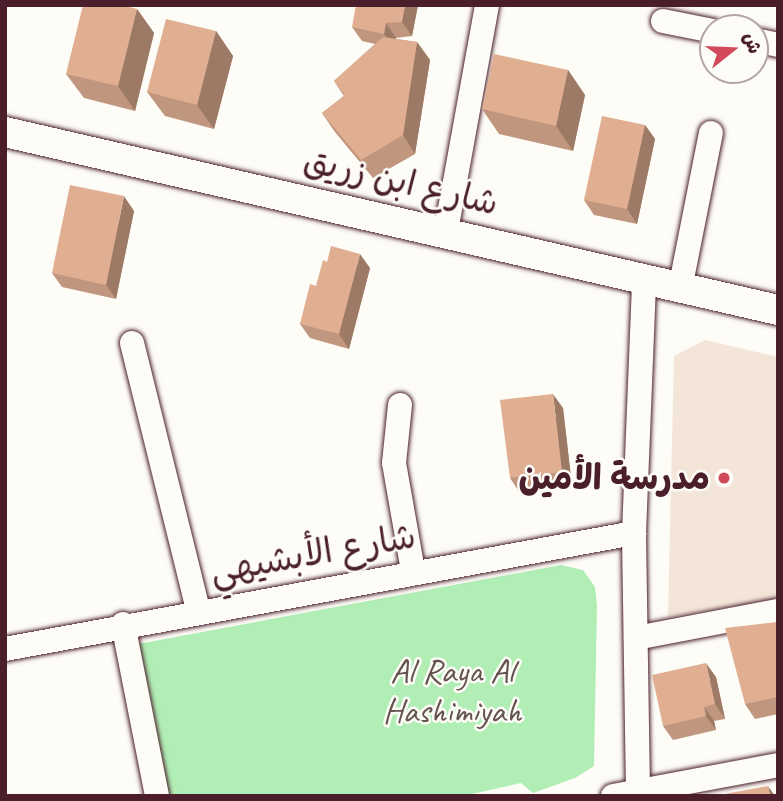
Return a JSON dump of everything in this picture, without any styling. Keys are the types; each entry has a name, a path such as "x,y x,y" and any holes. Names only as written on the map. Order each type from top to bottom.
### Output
{"street":[{"path":"446,231 487,5"},
{"path":"663,21 699,28"},
{"name":"شارع ابن زريق","path":"5,132 446,231 644,281 778,310"},
{"path":"680,289 711,133"},
{"path":"644,281 634,533 636,638 626,793 778,765"},
{"path":"132,343 198,610"},
{"path":"400,405 394,463 413,571"},
{"name":"شارع الأبشيهي","path":"5,649 198,610 634,533"},
{"path":"636,638 778,611"},
{"path":"123,624 157,796"}],"shaded area":[{"name":"مدرسة الأمين","path":"705,340 778,357 778,599 668,617 674,356"}],"green space":[{"name":"Al Raya Al Hashimiyah","path":"561,565 583,570 595,587 597,606 594,766 575,778 533,793 521,783 463,796 154,796 122,647"}],"building":[{"path":"83,5 122,5 137,9 118,86 66,74"},
{"path":"356,5 405,5 402,22 386,23 384,34 352,27"},
{"path":"166,19 216,31 197,105 147,92"},
{"path":"383,37 417,42 403,135 361,160 322,113 345,95 334,81"},
{"path":"494,54 568,70 556,126 482,109"},
{"path":"602,116 645,125 627,209 584,200"},
{"path":"70,185 124,196 106,285 52,273"},
{"path":"331,246 360,254 339,334 300,324 310,284 316,286 323,260 327,262"},
{"path":"553,394 562,472 510,478 500,400"},
{"path":"777,622 778,697 745,704 725,628"},
{"path":"706,663 715,704 704,707 706,716 663,726 652,675"},
{"path":"768,786 770,796 719,795"}],"place":[{"name":"مدرسة الأمين","path":"724,478"}]}
